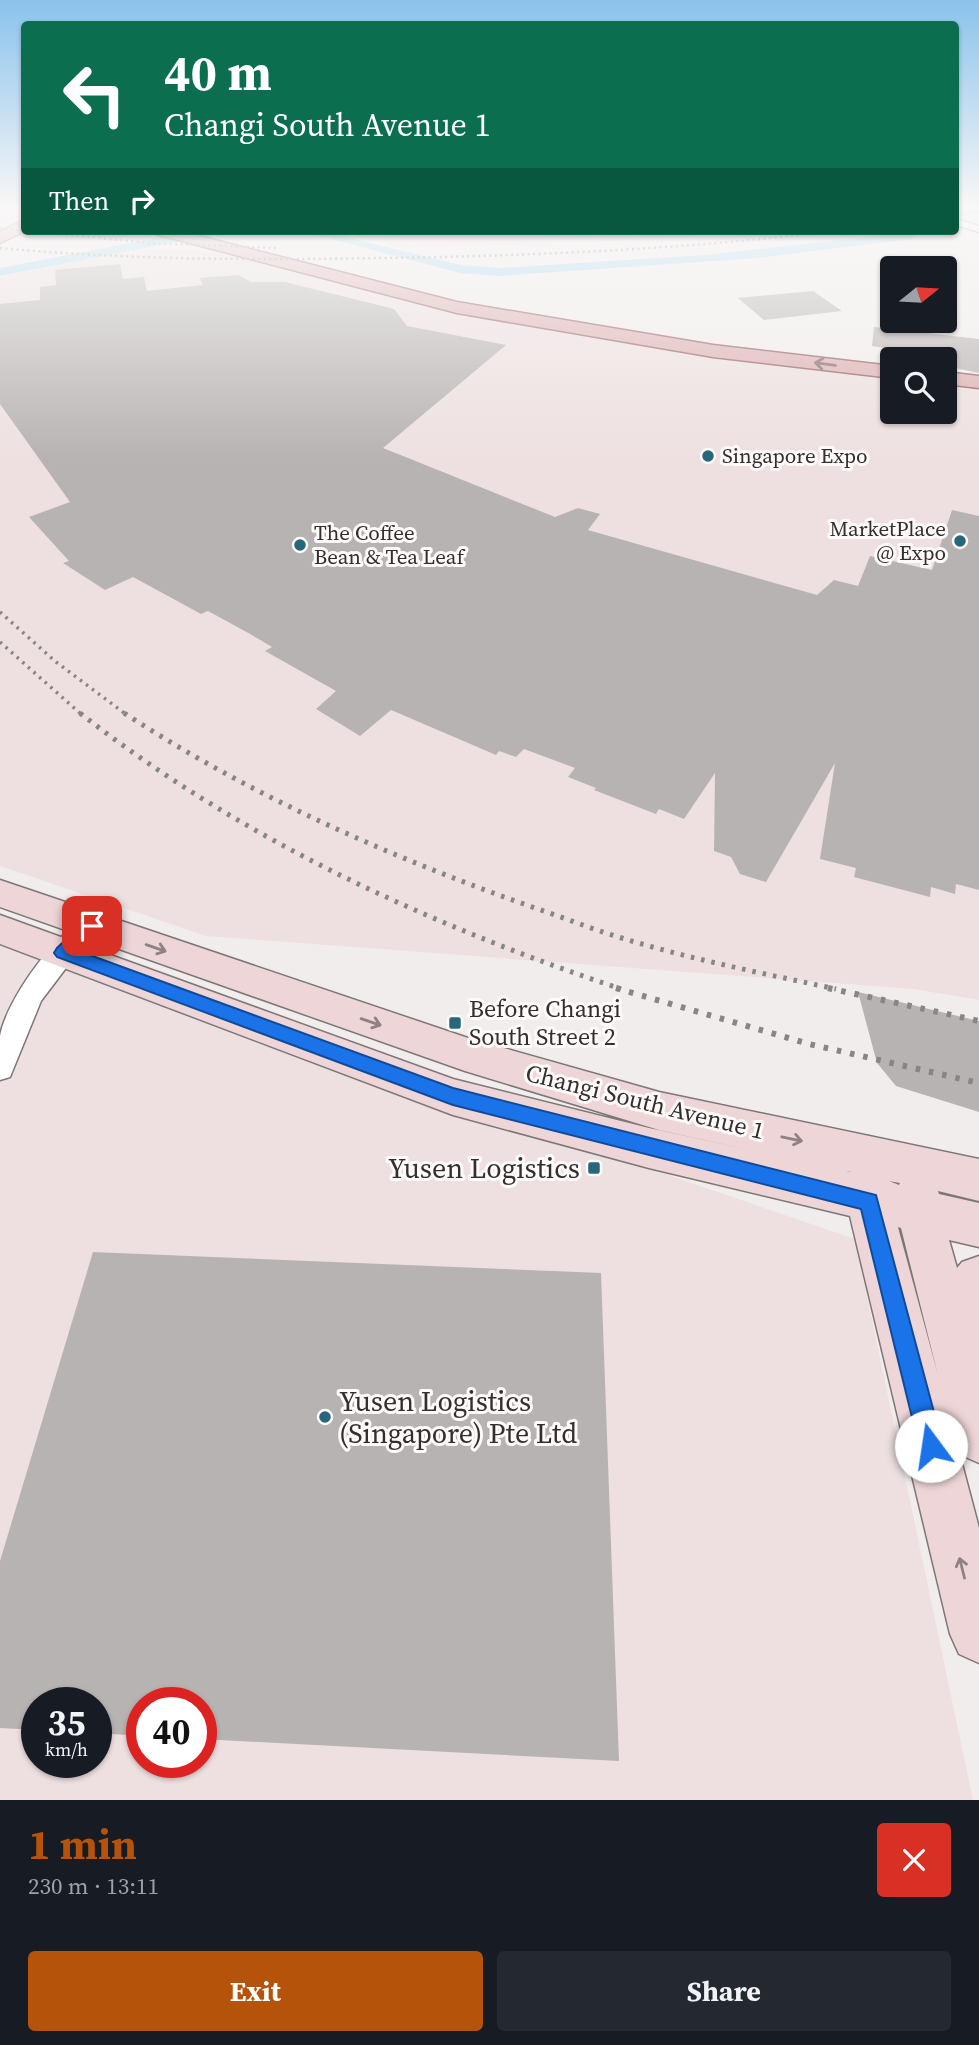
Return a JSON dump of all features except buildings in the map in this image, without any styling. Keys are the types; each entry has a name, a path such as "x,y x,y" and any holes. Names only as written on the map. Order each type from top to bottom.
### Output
{"main road":[{"path":"400,291 457,307 713,351 880,371"},
{"path":"454,291 565,312 708,334 880,356"},
{"path":"957,364 979,367"},
{"path":"957,379 979,382"}],"street":[{"name":"Changi South Avenue 1","path":"0,893 77,939 453,1097 868,1178 919,1213 979,1225"},
{"name":"Changi South Avenue 1","path":"0,929 77,939"},
{"path":"0,1068 30,996 77,939"},
{"name":"Changi South Avenue 1","path":"868,1178 913,1166 979,1180"},
{"path":"913,1166 919,1213 979,1437"},
{"path":"868,1178 979,1634"},
{"path":"957,1359 964,1296 979,1279"}],"shaded area":[{"name":"Singapore Expo","path":"0,291 399,291 458,305 739,350 880,368 880,424 957,424 957,376 979,379 979,1000 913,989 206,936 0,866"},
{"path":"0,946 855,1239 973,1800 0,1800"}],"railway":[{"path":"0,612 56,662 126,714"},
{"path":"0,642 82,715"},
{"path":"80,713 205,800 338,874 478,937 621,989"},
{"path":"126,714 222,772 272,798 428,868 602,932 651,947 836,989"},
{"path":"616,988 809,1044 979,1083"},
{"path":"828,988 979,1021"}],"place":[{"name":"Singapore Expo","path":"708,456"},
{"name":"MarketPlace @ Expo","path":"960,541"},
{"name":"The Coffee Bean & Tea Leaf","path":"300,545"},
{"name":"Before Changi South Street 2","path":"455,1023"},
{"name":"Yusen Logistics","path":"594,1168"},
{"name":"Yusen Logistics (Singapore) Pte Ltd","path":"325,1417"}],"route":[{"path":"92,926 63,953 453,1097 869,1201 931,1446"}]}
